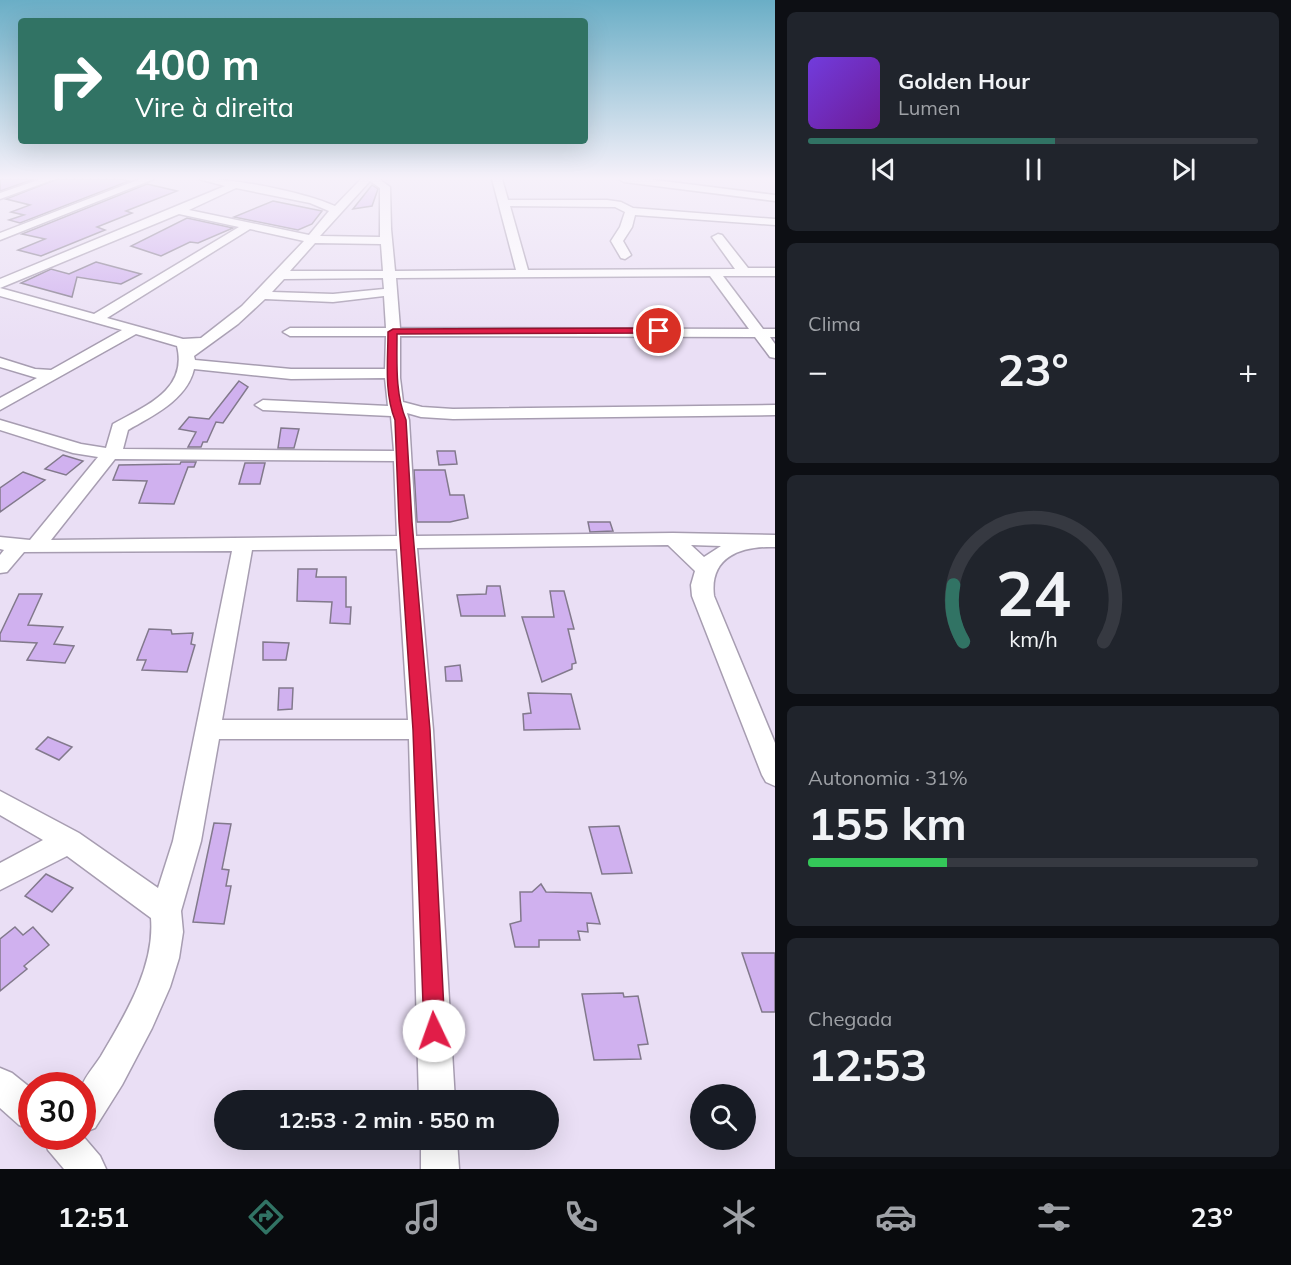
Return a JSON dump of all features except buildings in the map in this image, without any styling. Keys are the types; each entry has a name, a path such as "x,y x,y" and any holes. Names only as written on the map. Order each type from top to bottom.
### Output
{"street":[{"path":"0,284 123,234"},
{"path":"97,318 236,234"},
{"path":"288,234 312,239 386,241"},
{"path":"186,354 245,311 281,275 316,234"},
{"path":"386,234 393,332 392,373 402,456 422,730 437,1090"},
{"path":"512,234 523,273"},
{"path":"622,234 617,241 625,255"},
{"path":"718,237 744,272"},
{"path":"713,272 767,333 775,354"},
{"path":"281,275 775,272"},
{"path":"0,292 135,329 186,354 291,374 392,373"},
{"path":"261,295 333,298 390,292"},
{"path":"0,405 34,379 52,375 135,329"},
{"path":"290,332 767,333"},
{"path":"79,449 119,428 174,393 187,374 186,354"},
{"path":"0,362 34,379"},
{"path":"262,405 483,415 522,412 601,414 775,410"},
{"path":"0,425 79,449 110,454 402,456"},
{"path":"0,567 18,545 110,454 120,434 119,428"},
{"path":"18,545 243,546 673,539 775,541"},
{"path":"673,539 704,569"},
{"path":"750,541 722,553 704,569 700,583 703,596 775,775"},
{"path":"96,1092 121,1056 163,962 170,922 166,910 187,841 243,546"},
{"path":"210,729 422,730"},
{"path":"0,802 69,841 166,910"},
{"path":"0,878 69,841"},
{"path":"0,1085 18,1100"},
{"path":"77,1150 87,1169"},
{"path":"439,1150 440,1169"}],"route":[{"path":"434,1031 422,730 406,522 401,420 395,405 392,373 393,332 659,331"}]}
